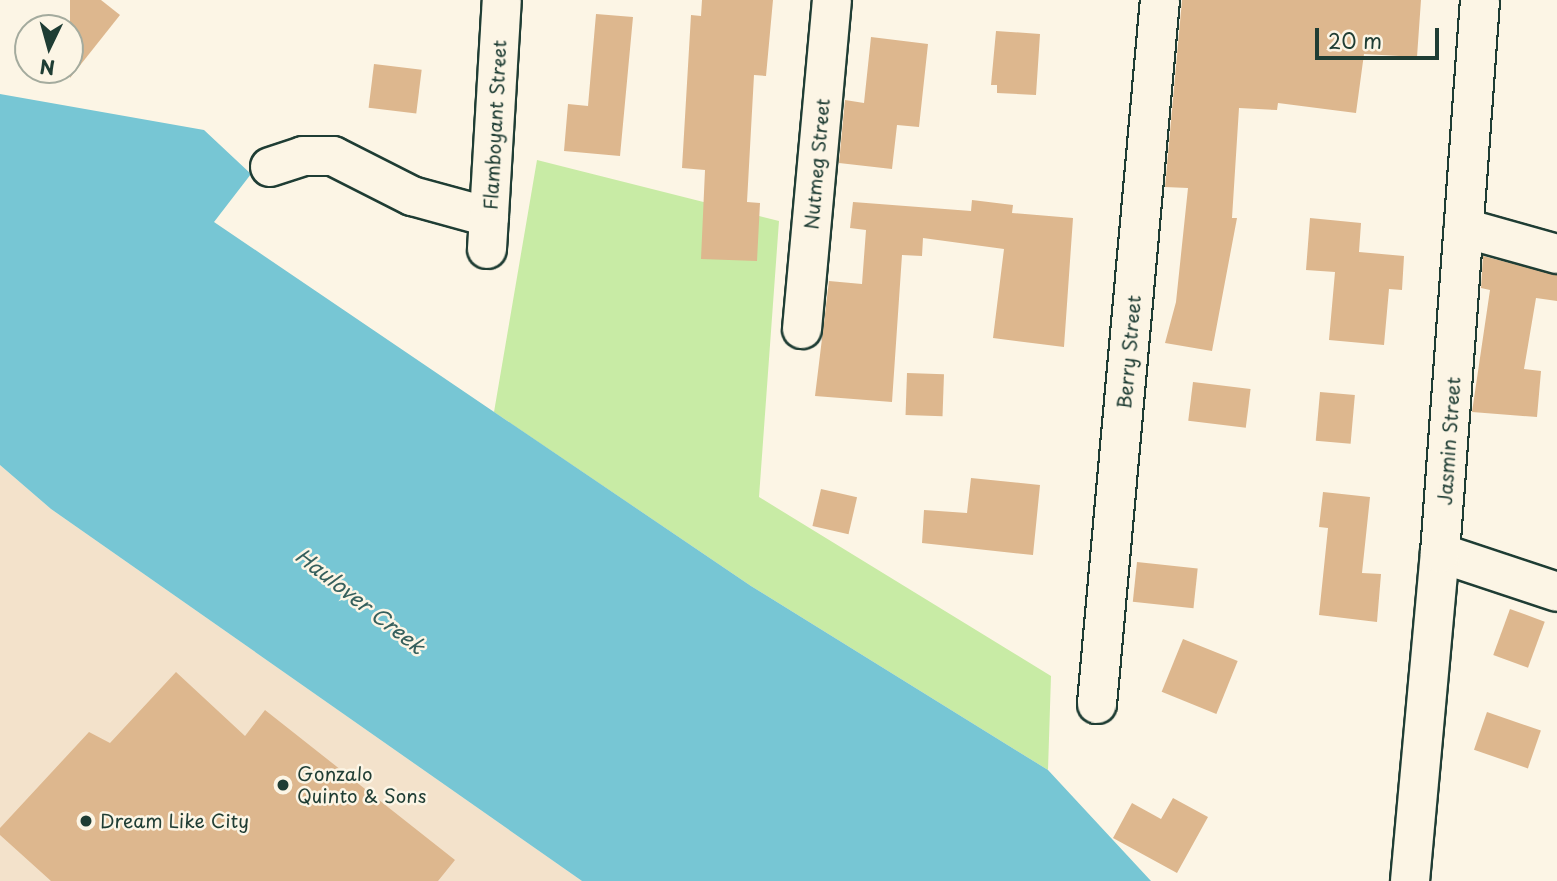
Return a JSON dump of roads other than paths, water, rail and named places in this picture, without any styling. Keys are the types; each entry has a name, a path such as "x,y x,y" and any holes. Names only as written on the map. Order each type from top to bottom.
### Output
{"street":[{"name":"Flamboyant Street","path":"270,167 303,156 333,156 488,233 502,0"},
{"name":"Nutmeg Street","path":"802,329 832,0"},
{"name":"Berry Street","path":"1097,705 1160,0"},
{"name":"Jasmin Street","path":"1410,881 1440,553 1480,0"},
{"path":"1464,228 1557,254"},
{"path":"1440,553 1557,593"}],"water":[{"name":"Haulover Creek","path":"0,94 204,130 251,174 214,222 751,586 1048,770 1151,881 582,881 51,509 0,465"}],"place":[{"name":"Gonzalo Quinto & Sons","path":"283,785"},
{"name":"Dream Like City","path":"86,821"}]}
